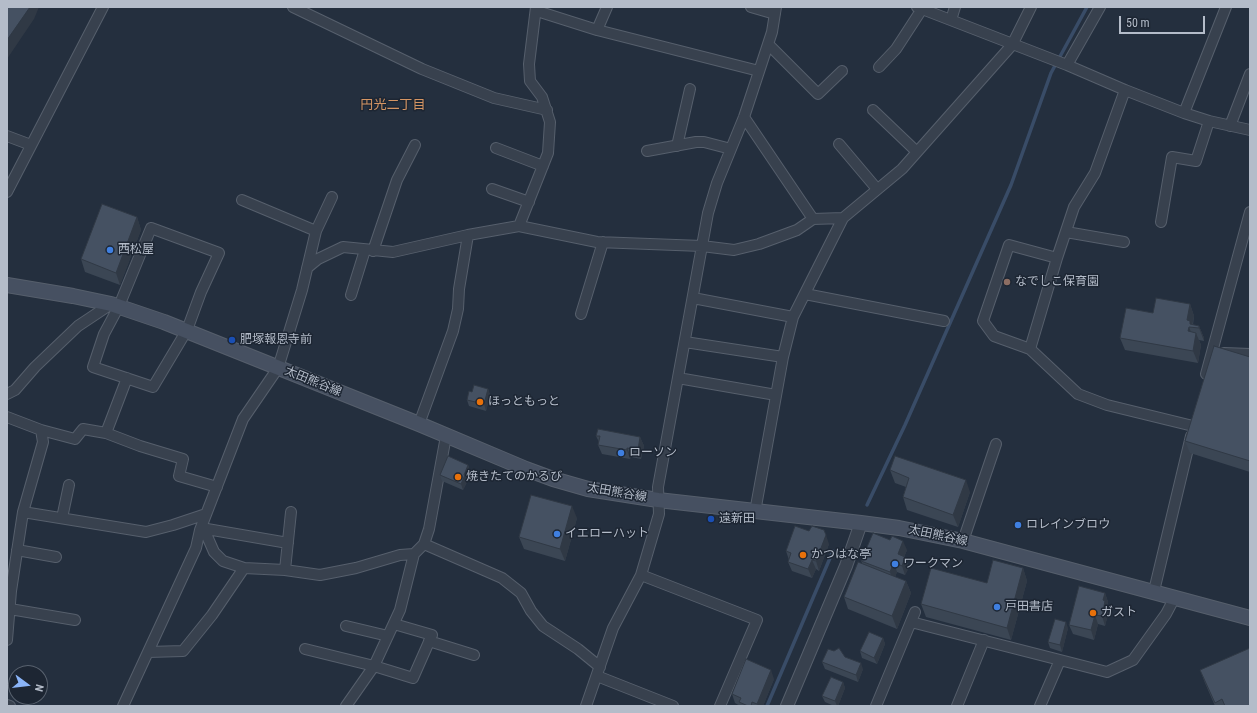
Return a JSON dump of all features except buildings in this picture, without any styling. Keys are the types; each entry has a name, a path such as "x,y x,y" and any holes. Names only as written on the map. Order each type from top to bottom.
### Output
{"main road":[{"name":"太田熊谷線","path":"7,285 73,296 115,305 187,330 553,479 588,489 658,500 899,528 963,541 1154,591 1250,618"}],"street":[{"path":"7,192 104,7"},
{"path":"293,7 429,72 494,98 546,110"},
{"path":"597,30 607,7"},
{"path":"586,706 613,628 641,575 659,514 658,487 708,213 717,183 744,117 772,32 775,10 751,7"},
{"path":"950,20 955,7"},
{"path":"755,512 783,358 793,317 843,218 902,169 1012,45 1031,7"},
{"path":"1066,64 1100,7"},
{"path":"1184,113 1226,7"},
{"path":"879,67 896,49 920,8 1012,45 1066,64 1125,90 1184,113 1209,121 1250,130"},
{"path":"519,226 548,153 550,122 542,97 530,81 529,64 536,9 597,30 759,71"},
{"path":"768,44 818,94 842,71"},
{"path":"1230,126 1250,74"},
{"path":"677,146 690,88"},
{"path":"1030,349 1056,258 1074,207 1095,173 1125,90"},
{"path":"873,110 917,152"},
{"path":"744,117 813,219"},
{"path":"1161,222 1172,157 1196,161 1209,121"},
{"path":"7,136 31,145"},
{"path":"647,151 704,142 731,149"},
{"path":"839,144 877,189"},
{"path":"351,295 397,180 415,145"},
{"path":"496,148 543,166"},
{"path":"492,189 529,202"},
{"path":"123,706 196,548 200,530 243,419 278,368 302,290 316,231 332,197"},
{"path":"242,200 316,231"},
{"path":"1204,382 1250,212"},
{"path":"307,268 318,259 343,247 392,252 468,234 519,226 602,242 702,246 734,250 760,244 796,230 813,219 843,218"},
{"path":"151,228 219,253 201,292 187,330 153,387 93,367 115,305 151,228"},
{"path":"1066,232 1124,242"},
{"path":"418,424 452,331 458,309 468,234"},
{"path":"581,314 602,242"},
{"path":"1056,258 1009,245 983,321 994,336 1030,349 1078,394 1107,405 1194,423 1154,591"},
{"path":"805,294 944,321"},
{"path":"693,298 793,317"},
{"path":"7,394 15,390 35,366 78,326 115,305"},
{"path":"685,342 783,358"},
{"path":"1212,352 1250,354"},
{"path":"106,433 127,378"},
{"path":"678,378 776,395"},
{"path":"7,417 41,430 75,439 83,429 106,433 140,446 183,459 178,476 217,486"},
{"path":"7,640 14,554 23,512 43,442 41,430"},
{"path":"346,706 374,666 400,610 414,554 424,544 429,529 446,436"},
{"path":"963,541 996,444"},
{"path":"62,518 70,485"},
{"path":"23,512 146,532 206,514"},
{"path":"285,570 291,512"},
{"path":"788,706 846,566 861,523"},
{"path":"200,530 207,529 288,543"},
{"path":"200,530 207,536 214,552 223,561 244,568 285,570 320,575 356,568 400,555 414,554"},
{"path":"424,544 502,578 521,593 530,612 542,626 578,649 598,671 673,706"},
{"path":"14,554 56,557"},
{"path":"148,652 183,651 212,615 244,568"},
{"path":"641,575 757,620 720,706"},
{"path":"876,706 913,617 984,640 1107,672 1133,660 1166,614 1175,597"},
{"path":"9,606 75,620"},
{"path":"305,649 374,666 413,678 432,635 394,624"},
{"path":"346,626 388,636"},
{"path":"957,706 984,640"},
{"path":"429,642 474,655"},
{"path":"1040,706 1060,660"}],"waterway":[{"path":"867,505 905,425 1011,185 1051,73 1087,7"},
{"path":"767,706 833,551"}],"place":[{"name":"西松屋","path":"110,250"},
{"name":"なでしこ保育園","path":"1007,282"},
{"name":"肥塚報恩寺前","path":"232,340"},
{"name":"ほっともっと","path":"480,402"},
{"name":"ローソン","path":"621,453"},
{"name":"焼きたてのかるび","path":"458,477"},
{"name":"遠新田","path":"711,519"},
{"name":"ロレインブロウ","path":"1018,525"},
{"name":"イエローハット","path":"557,534"},
{"name":"かつはな亭","path":"803,555"},
{"name":"ワークマン","path":"895,564"},
{"name":"戸田書店","path":"997,607"},
{"name":"ガスト","path":"1093,613"}],"district":[{"name":"円光二丁目","path":"393,106"}]}
